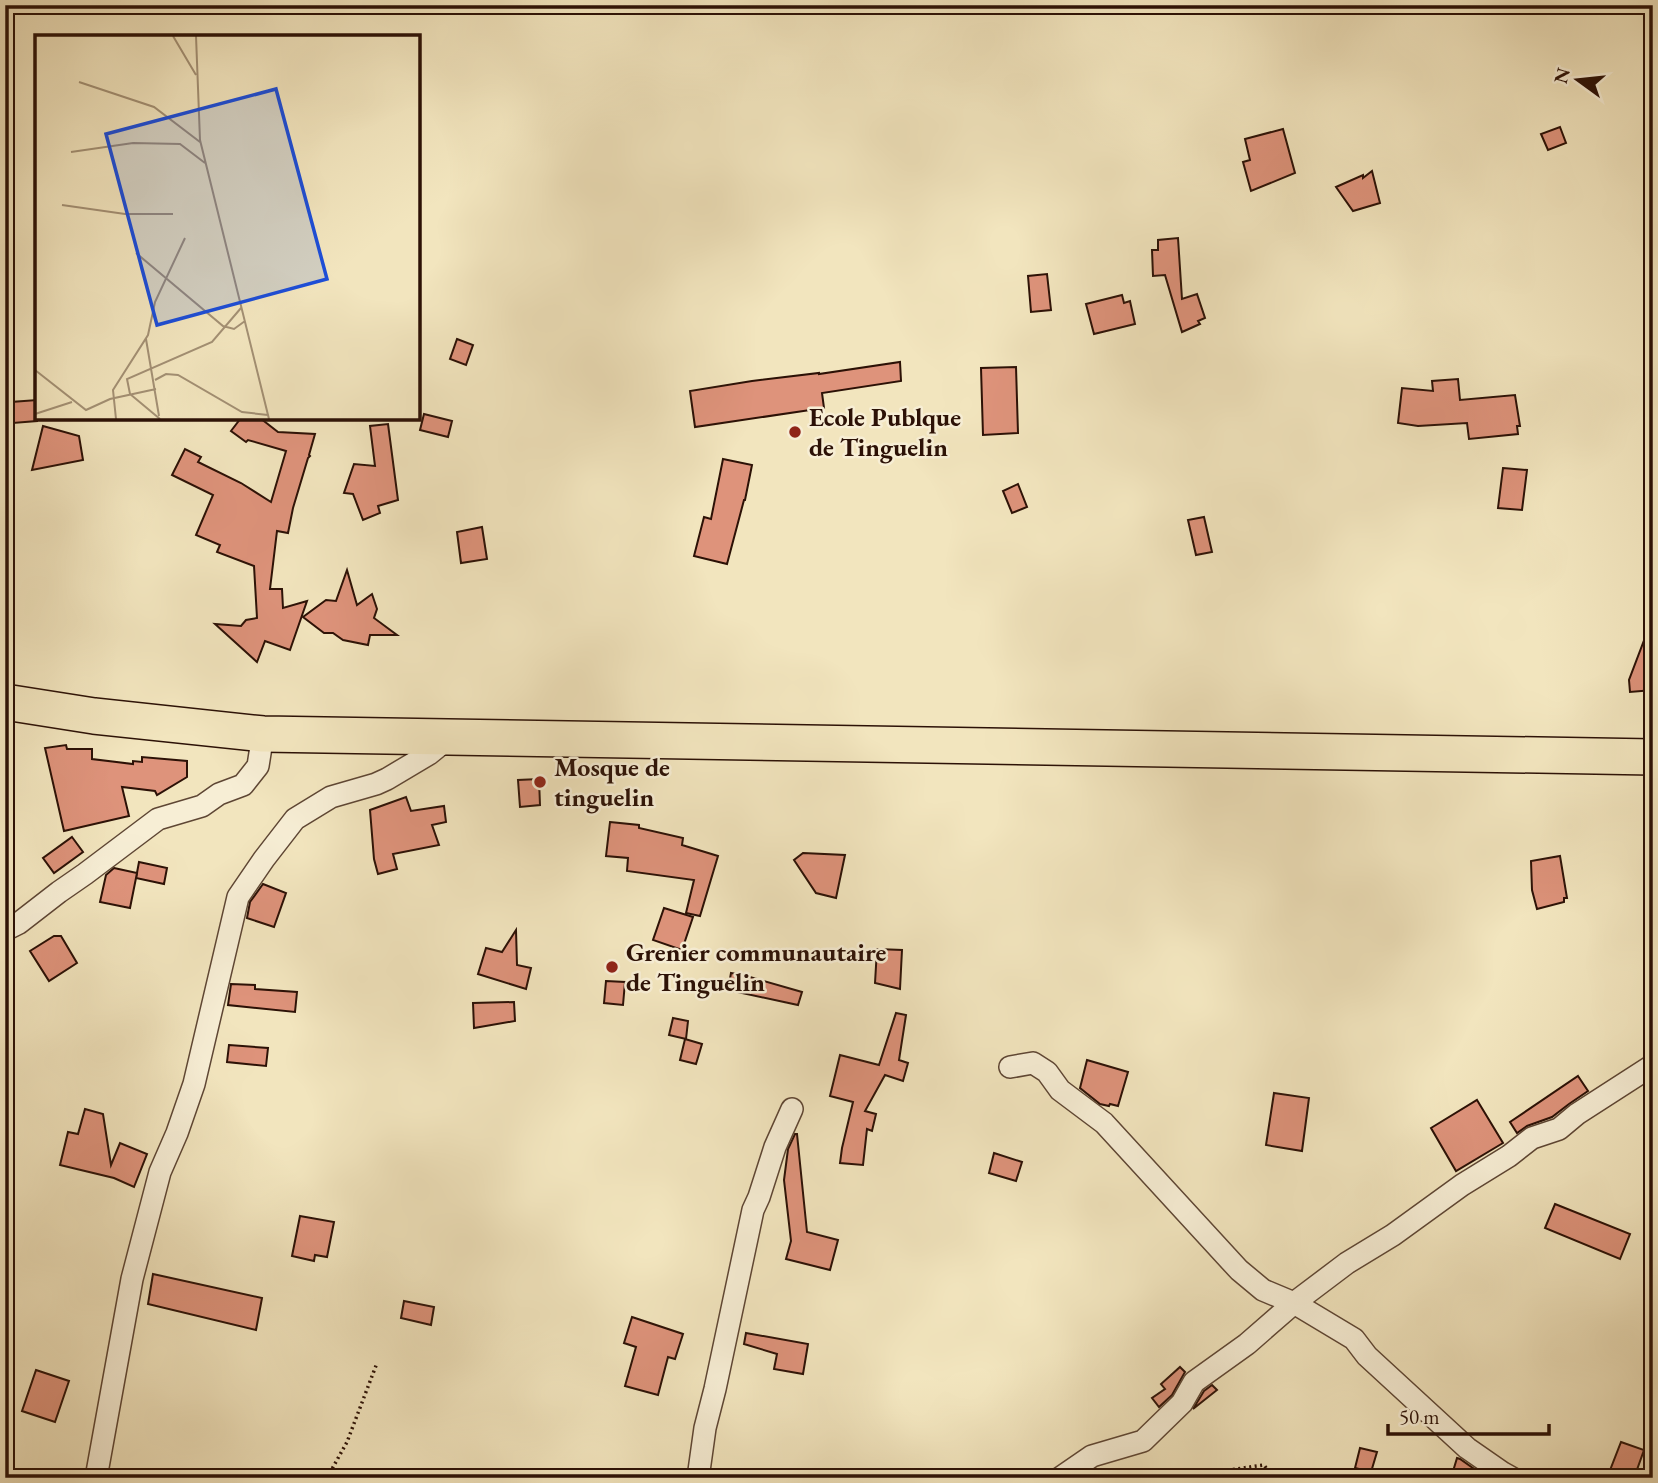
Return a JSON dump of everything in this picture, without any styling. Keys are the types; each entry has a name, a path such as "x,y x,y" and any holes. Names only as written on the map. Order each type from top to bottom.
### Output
{"main road":[{"path":"5,702 94,716 263,734 1653,757"}],"street":[{"path":"5,930 19,923 158,819 202,806 219,794 243,785 258,766 263,734"},
{"path":"96,1478 132,1279 160,1172 194,1084 238,897 295,819 331,797 376,785 429,754 450,737"},
{"path":"1010,1067 1033,1063 1047,1072 1060,1090 1104,1123 1239,1270 1263,1290 1294,1303 1353,1339 1367,1356 1467,1448 1512,1478"},
{"path":"1060,1478 1092,1457 1143,1441 1182,1403 1194,1382 1247,1344 1294,1303 1347,1263 1393,1235 1532,1138 1559,1129 1587,1107 1653,1065"},
{"path":"698,1478 705,1429 753,1210 775,1147 792,1109"}],"path":[{"path":"327,1478 347,1442 377,1363"},
{"path":"1173,1478 1264,1465 1273,1478"}],"building":[{"path":"1560,127 1566,143 1548,150 1541,134"},
{"path":"1283,129 1295,173 1251,191 1243,162 1250,160 1245,139"},
{"path":"1372,171 1380,203 1353,211 1336,187 1363,175 1363,178"},
{"path":"1178,238 1182,299 1197,294 1205,318 1198,321 1200,324 1182,332 1165,275 1153,276 1152,250 1158,250 1158,240"},
{"path":"1047,274 1051,310 1031,312 1028,276"},
{"path":"1122,295 1124,303 1130,301 1135,324 1094,334 1086,304"},
{"path":"457,339 473,345 466,365 450,359"},
{"path":"900,362 901,381 822,393 824,408 695,427 690,391"},
{"path":"1016,367 1018,433 983,435 981,368"},
{"path":"1458,379 1460,400 1515,395 1520,426 1517,426 1518,434 1469,439 1467,423 1418,426 1398,423 1402,388 1433,391 1432,381"},
{"path":"35,400 37,421 13,423 11,402"},
{"path":"424,414 452,421 448,437 420,430"},
{"path":"239,420 263,420 278,432 315,434 288,533 277,531 270,589 282,589 283,608 307,601 290,650 265,641 257,662 215,624 241,626 246,620 257,618 254,566 217,552 220,545 196,535 213,495 172,475 185,449 201,457 198,462 241,483 271,502 286,451 248,440 246,442 231,431"},
{"path":"388,424 398,500 378,506 380,513 363,520 353,494 344,493 354,464 375,466 370,426"},
{"path":"43,426 79,436 83,460 32,470"},
{"path":"723,459 752,465 727,564 694,556 704,517 711,519"},
{"path":"1503,468 1527,470 1522,510 1498,508"},
{"path":"1018,484 1027,507 1012,513 1003,491"},
{"path":"1204,517 1212,552 1196,555 1188,520"},
{"path":"482,527 487,559 461,563 457,532"},
{"path":"347,570 357,605 372,594 377,609 374,618 397,635 370,635 368,645 343,640 333,633 324,633 303,617 326,600 336,601"},
{"path":"1651,622 1653,690 1630,692 1629,680"},
{"path":"66,745 67,749 92,749 92,759 133,764 133,761 142,762 142,757 187,761 187,777 157,795 155,791 122,787 129,816 64,831 45,748"},
{"path":"539,779 540,805 520,807 518,780"},
{"path":"406,797 411,811 444,806 446,822 432,825 439,845 393,854 397,869 378,874 374,859 370,810"},
{"path":"610,822 639,825 639,828 683,838 682,845 718,856 700,916 686,913 694,880 627,871 628,858 606,856"},
{"path":"72,837 83,852 54,873 43,858"},
{"path":"803,853 845,855 836,898 816,893 794,860"},
{"path":"1560,856 1567,898 1564,898 1564,902 1537,909 1532,890 1531,861"},
{"path":"139,862 167,868 164,884 136,878"},
{"path":"114,868 137,873 130,908 100,902 106,875"},
{"path":"263,884 286,893 274,927 247,918 250,902"},
{"path":"664,908 693,917 682,950 653,940"},
{"path":"516,930 517,965 531,968 526,989 478,974 486,948 502,952"},
{"path":"54,936 61,936 77,963 49,981 30,951"},
{"path":"877,949 902,950 900,989 875,983"},
{"path":"731,973 802,992 798,1005 728,990"},
{"path":"606,981 625,982 623,1005 604,1003"},
{"path":"231,984 297,992 295,1012 228,1005"},
{"path":"514,1002 515,1021 474,1028 473,1003"},
{"path":"896,1013 906,1015 899,1060 908,1063 903,1081 885,1075 865,1111 876,1114 872,1131 867,1129 863,1165 840,1163 853,1102 830,1096 840,1055 879,1065"},
{"path":"673,1018 688,1021 686,1039 669,1035"},
{"path":"685,1039 702,1044 696,1064 680,1060"},
{"path":"229,1045 268,1048 266,1066 227,1062"},
{"path":"1087,1060 1128,1072 1118,1106 1100,1104 1080,1088"},
{"path":"1578,1076 1588,1091 1552,1117 1527,1126 1517,1133 1510,1122"},
{"path":"1274,1093 1309,1098 1302,1151 1266,1145"},
{"path":"1477,1100 1503,1143 1456,1171 1431,1128"},
{"path":"85,1109 103,1114 111,1165 120,1143 147,1154 134,1187 114,1178 60,1165 68,1132 78,1134"},
{"path":"795,1134 807,1232 838,1240 830,1270 786,1259 791,1241 784,1180 788,1149"},
{"path":"994,1153 1022,1162 1016,1181 989,1173"},
{"path":"1555,1204 1630,1234 1620,1259 1545,1228"},
{"path":"300,1216 334,1222 327,1257 315,1255 314,1261 292,1256"},
{"path":"153,1274 262,1298 256,1330 148,1304"},
{"path":"404,1301 434,1307 431,1325 401,1318"},
{"path":"632,1317 683,1334 675,1359 668,1357 658,1395 625,1386 636,1347 624,1343"},
{"path":"746,1333 808,1344 803,1374 774,1369 777,1354 744,1344"},
{"path":"1180,1367 1185,1372 1172,1395 1159,1407 1152,1398 1165,1389 1161,1384"},
{"path":"36,1370 69,1381 55,1422 22,1411"},
{"path":"1212,1385 1217,1390 1193,1409 1204,1391"},
{"path":"1621,1442 1644,1450 1634,1478 1607,1478"},
{"path":"1360,1448 1377,1452 1371,1472 1355,1468"},
{"path":"1457,1458 1460,1459 1487,1478 1451,1478"}],"place":[{"name":"Ecole Publque de Tinguelin","path":"795,432"},
{"name":"Mosque de tinguelin","path":"540,782"},
{"name":"Grenier communautaire de Tinguelin","path":"612,967"}]}
